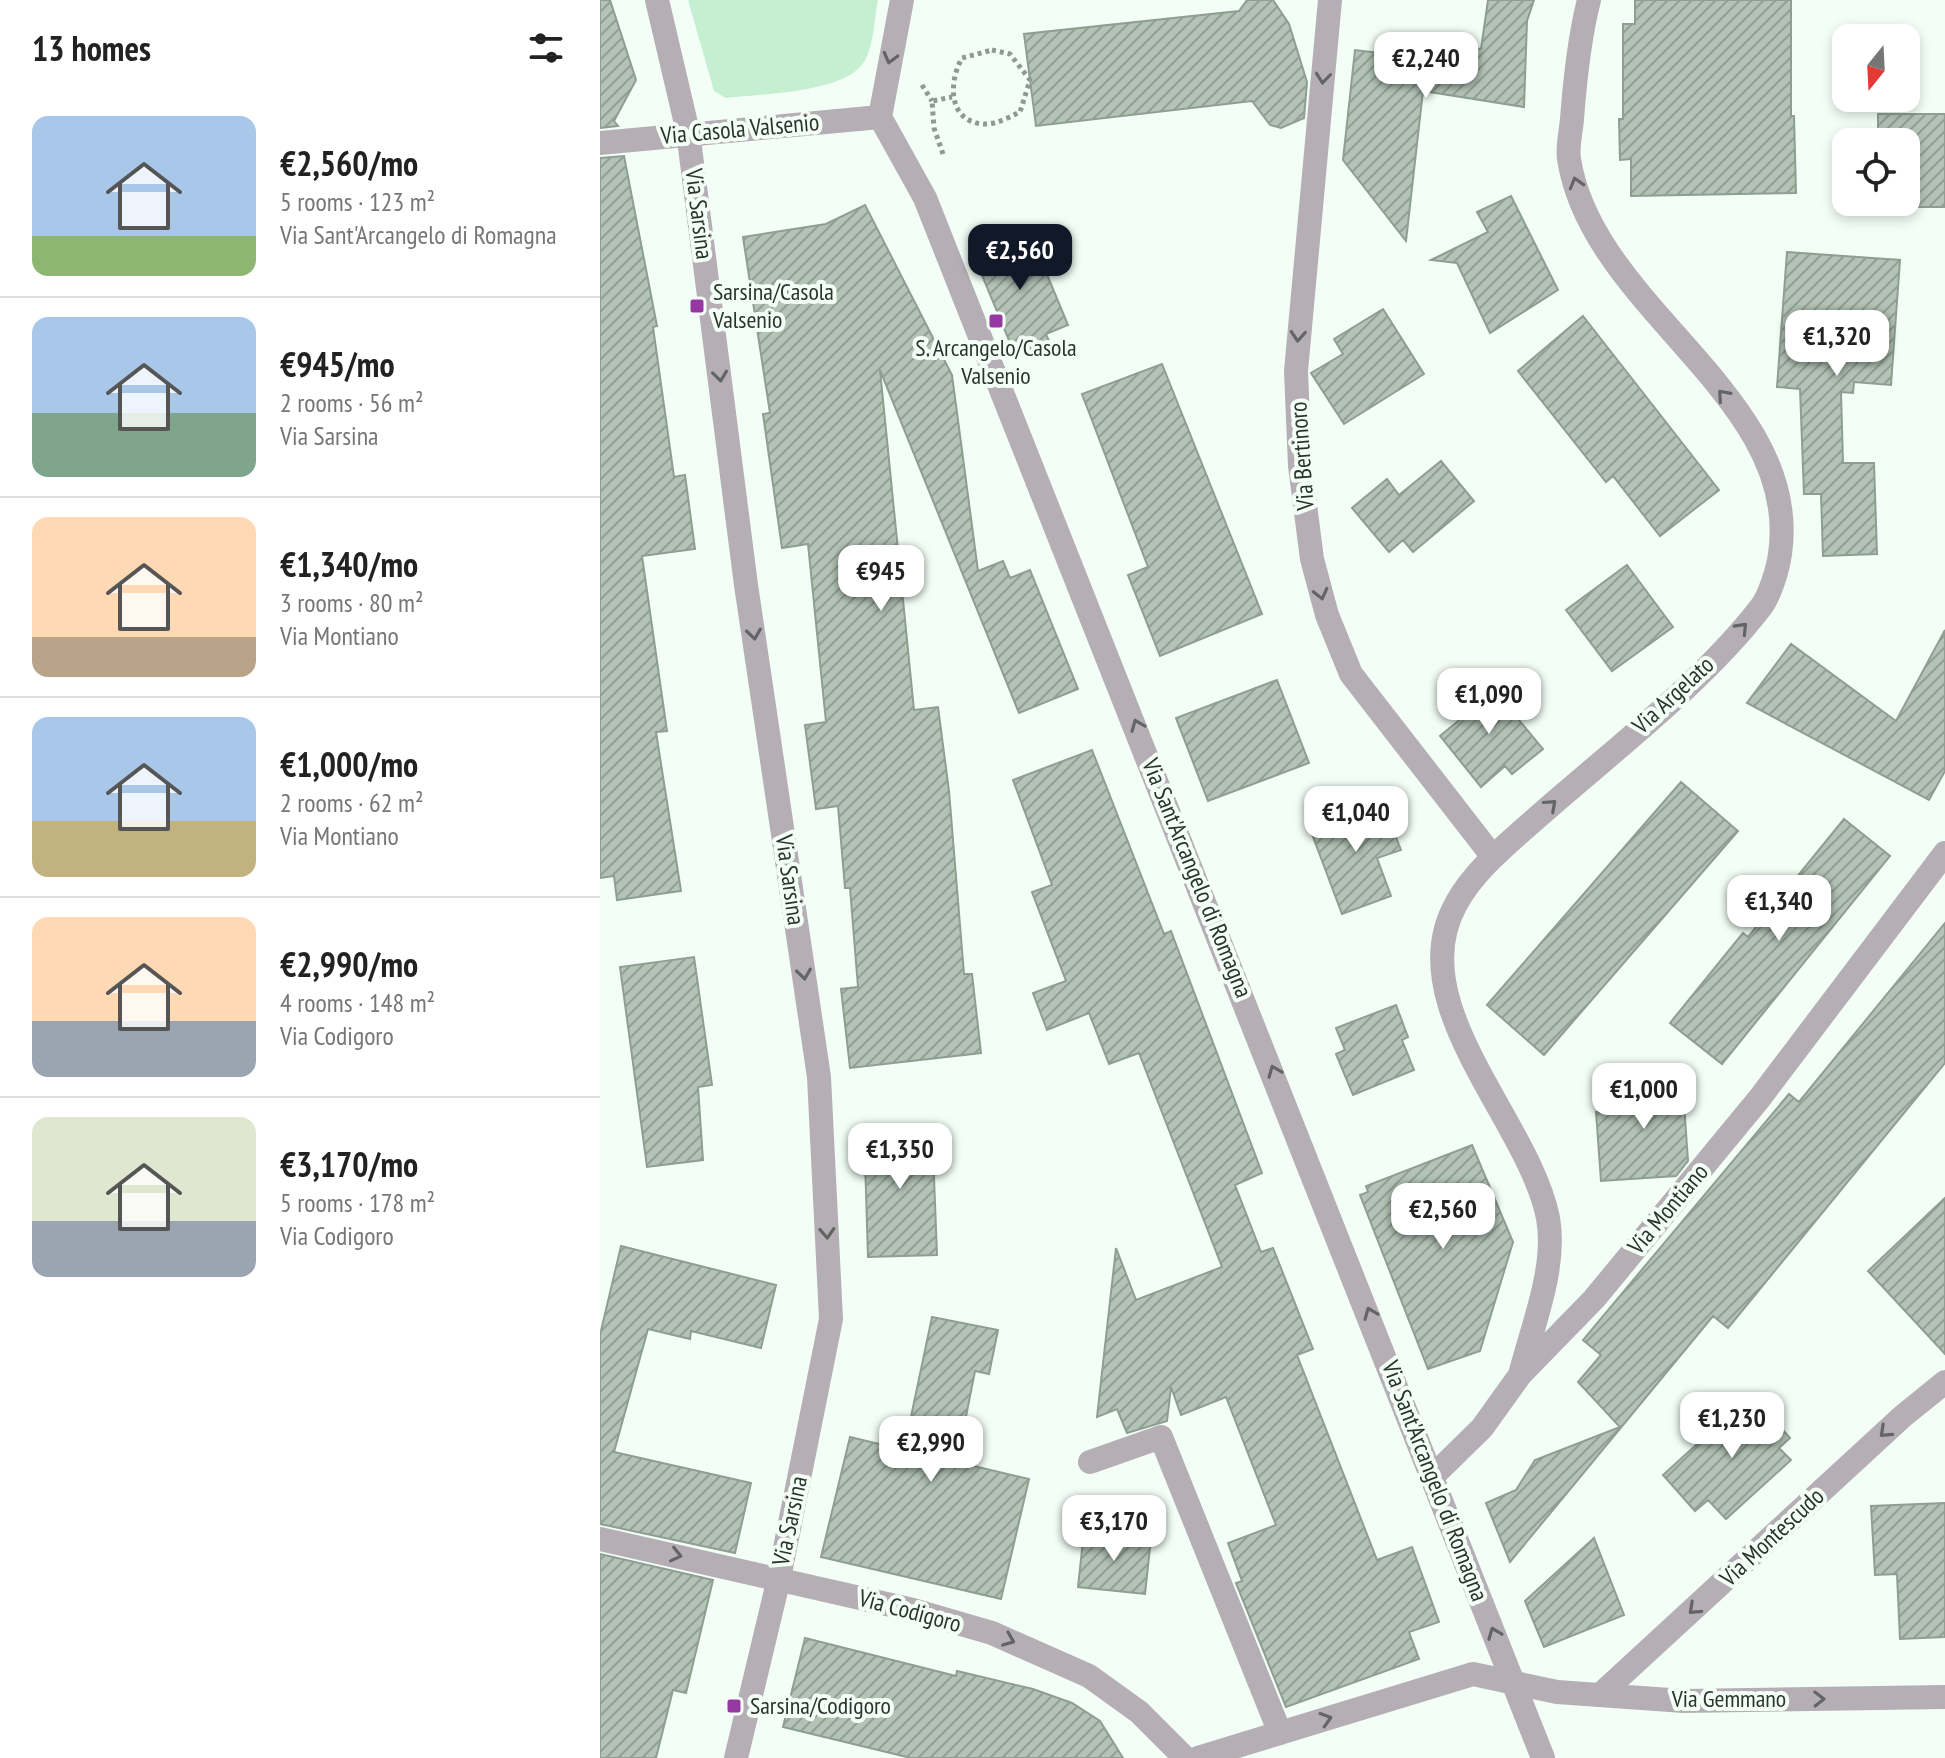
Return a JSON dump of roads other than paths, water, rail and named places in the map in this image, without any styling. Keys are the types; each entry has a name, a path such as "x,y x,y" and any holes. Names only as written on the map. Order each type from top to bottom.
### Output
{"street":[{"name":"Via Sarsina","path":"657,0 688,132 746,585 819,1077 831,1319 779,1578 736,1758"},
{"path":"880,117 902,0"},
{"name":"Via Bertinoro","path":"1330,0 1296,371 1300,466 1312,559 1327,615 1351,674 1493,857"},
{"name":"Via Argelato","path":"1520,1375 1549,1254 1548,1218 1528,1166 1470,1052 1440,969 1444,936 1456,904 1493,857 1702,671 1764,604 1780,554 1779,499 1763,453 1737,410 1619,267 1585,214 1569,157 1577,56 1589,0"},
{"name":"Via Casola Valsenio","path":"600,143 688,132 880,117"},
{"name":"Via Sant'Arcangelo di Romagna","path":"880,117 912,169 1075,569 1543,1758"},
{"name":"Via Montiano","path":"1434,1475 1482,1428 1520,1375 1594,1299 1759,1099 1945,853"},
{"name":"Via Montescudo","path":"1601,1694 1903,1416 1945,1382"},
{"path":"1090,1462 1161,1437 1280,1733"},
{"name":"Via Codigoro","path":"600,1539 913,1610 1036,1651 1089,1676 1139,1712 1185,1758"},
{"path":"1198,1758 1473,1674 1514,1683"},
{"name":"Via Gemmano","path":"1514,1683 1557,1692 1684,1701 1945,1697"}],"place":[{"name":"Sarsina/Casola Valsenio","path":"697,306"},
{"name":"S. Arcangelo/Casola Valsenio","path":"996,321"},
{"name":"Sarsina/Codigoro","path":"734,1706"}]}
